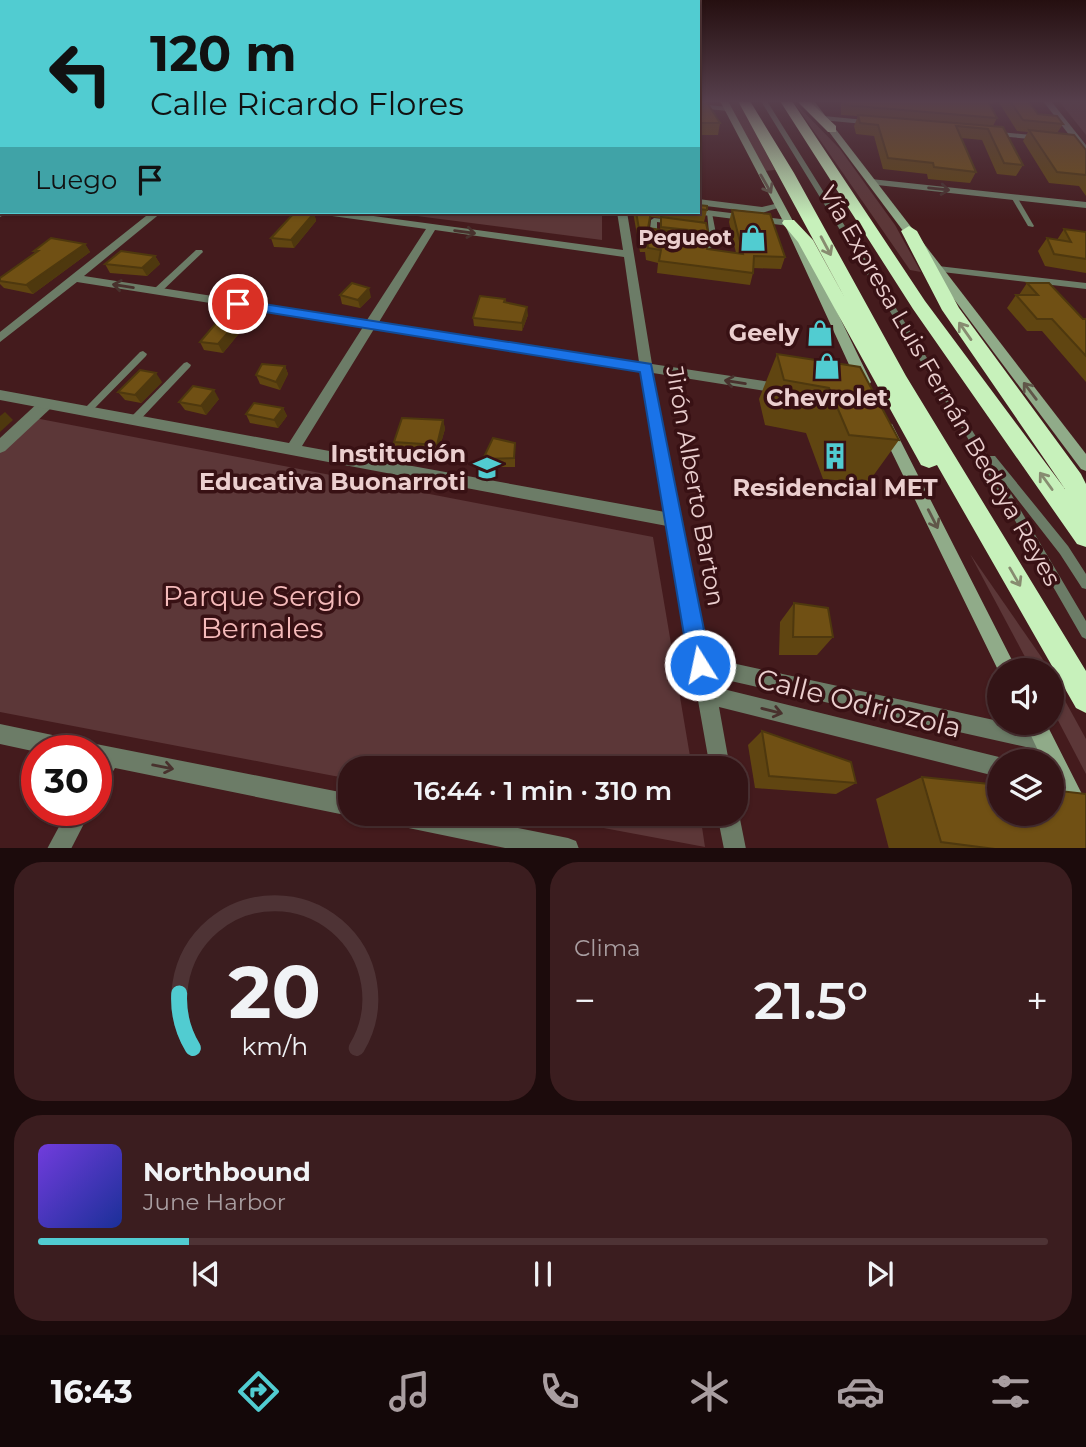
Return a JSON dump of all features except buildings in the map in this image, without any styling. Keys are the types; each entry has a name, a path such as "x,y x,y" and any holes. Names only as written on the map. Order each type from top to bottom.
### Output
{"highway":[{"name":"Vía Expresa Luis Fernán Bedoya Reyes","path":"761,141 787,173 897,378 1086,698"},
{"name":"Vía Expresa Luis Fernán Bedoya Reyes","path":"812,141 919,305 1086,536"},
{"path":"784,215 805,240 890,395 944,484 980,518"},
{"path":"909,231 951,310 1073,481 1086,509"}],"main road":[{"path":"749,141 869,392"},
{"path":"841,141 1086,465"},
{"path":"881,416 1003,658"},
{"path":"1064,790 1086,825"}],"street":[{"path":"1074,141 1079,141 1086,151"},
{"path":"872,182 1086,205"},
{"path":"700,202 784,215"},
{"path":"704,212 784,215"},
{"path":"0,338 154,214"},
{"path":"338,214 627,254"},
{"name":"Jirón Alberto Barton","path":"622,214 646,368 717,756"},
{"path":"292,450 432,227"},
{"path":"938,269 1086,286"},
{"path":"74,278 797,391"},
{"path":"0,395 676,522"},
{"path":"0,447 46,404"},
{"name":"Calle Odriozola","path":"700,665 987,722"},
{"name":"Calle Odriozola","path":"705,694 987,764"},
{"path":"0,734 21,738"},
{"path":"112,757 338,803"},
{"path":"59,848 71,826"},
{"path":"454,826 563,848"},
{"path":"730,826 735,848"}],"lane":[{"path":"788,141 970,434 1086,633"},
{"path":"1014,197 1031,226"},
{"path":"681,244 713,246 704,212"},
{"path":"668,242 653,240 652,222 684,224"},
{"path":"697,225 710,227"},
{"path":"157,291 199,252"},
{"path":"87,411 143,354"},
{"path":"134,420 187,365"},
{"path":"970,434 1064,550 1086,584"}],"green space":[{"path":"748,141 760,141 775,170 764,171"},
{"path":"820,141 832,141 840,149 895,225 921,272 910,270"},
{"path":"401,214 602,214 602,240"},
{"name":"Parque Sergio Bernales","path":"35,418 653,537 690,756 338,756 338,777 0,712 0,452"},
{"path":"970,554 1042,658 1026,658"},
{"path":"1064,699 1086,739 1086,774 1064,732"},
{"path":"593,826 702,826 705,847"}],"place":[{"name":"Pegueot","path":"753,238"},
{"name":"Geely","path":"820,333"},
{"name":"Chevrolet","path":"827,366"},
{"name":"Residencial MET","path":"835,456"},
{"name":"Institución Educativa Buonarroti","path":"487,468"}],"route":[{"path":"238,304 646,368 700,665"}]}
